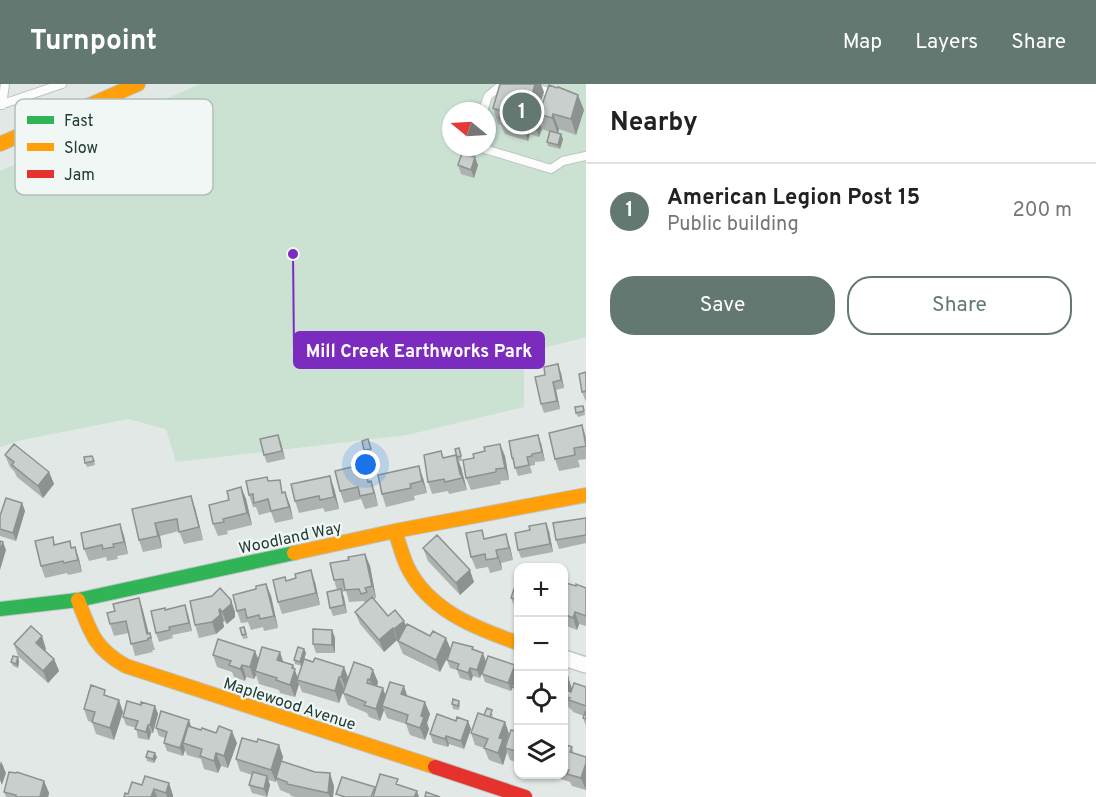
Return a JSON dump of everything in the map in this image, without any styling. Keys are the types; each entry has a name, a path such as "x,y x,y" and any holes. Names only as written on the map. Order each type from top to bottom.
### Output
{"street":[{"path":"104,99 138,84"},
{"path":"0,144 15,137"},
{"name":"Woodland Way","path":"0,609 78,600 395,531 586,495"},
{"path":"395,531 408,568 419,585 446,612 514,641"},
{"name":"Maplewood Avenue","path":"78,600 91,634 99,647 110,657 126,666 525,797"},
{"path":"568,659 586,665"}],"lane":[{"path":"1,105 4,84"},
{"path":"18,99 62,84"},
{"path":"486,102 488,96 503,84"},
{"path":"526,84 564,98"},
{"path":"496,152 550,169 563,161 586,156"}],"green space":[{"path":"200,84 586,84 586,337 524,353 524,407 407,435 176,462 166,429 128,419 22,440 0,447 0,171 15,164 15,195 213,195 213,99 166,99"}],"building":[{"path":"500,84 535,84 532,95 541,98 538,107 541,108 549,85 578,95 571,119 553,114 552,118 536,113 533,121 524,118 522,126 499,118 501,111 496,109 495,102"},
{"path":"550,131 561,134 558,145 547,142"},
{"path":"461,156 475,157 471,170 458,165"},
{"path":"558,364 561,380 553,382 557,401 541,404 535,377 545,375 544,367"},
{"path":"586,372 586,391 582,392 579,374"},
{"path":"583,406 584,411 576,413 575,407"},
{"path":"582,425 586,446 574,448 575,455 555,459 549,433"},
{"path":"278,435 282,451 264,455 260,439"},
{"path":"538,435 542,452 527,457 529,465 515,468 509,441"},
{"path":"368,439 371,449 364,450 362,441"},
{"path":"14,444 49,472 38,486 12,465 14,462 5,455"},
{"path":"500,444 505,468 466,478 463,460 474,458 473,454 485,451 484,447"},
{"path":"459,448 461,456 457,457 455,449"},
{"path":"441,451 443,458 456,455 462,478 445,482 444,479 428,482 424,455"},
{"path":"92,456 94,461 85,463 84,457"},
{"path":"364,464 368,482 371,481 374,493 360,496 358,487 340,491 335,471"},
{"path":"419,466 422,481 410,484 411,488 382,494 378,475"},
{"path":"330,476 334,497 320,500 319,496 295,501 291,484"},
{"path":"267,477 268,481 280,480 282,493 285,492 289,507 271,511 268,499 254,503 253,494 249,495 246,481"},
{"path":"241,487 247,513 213,524 209,505 229,500 227,491"},
{"path":"191,496 199,527 179,532 177,519 155,523 158,536 139,540 132,509"},
{"path":"6,498 22,503 13,533 0,529 0,516"},
{"path":"586,518 586,535 556,540 553,523"},
{"path":"546,523 550,544 518,550 515,533 530,530 529,526"},
{"path":"120,524 124,542 103,549 102,545 84,549 81,533"},
{"path":"482,530 484,539 506,534 509,548 496,550 498,558 486,560 485,554 471,557 466,533"},
{"path":"437,535 470,570 456,583 423,548"},
{"path":"53,537 54,545 70,541 71,548 75,547 78,560 41,566 35,541"},
{"path":"365,554 372,586 365,588 367,592 361,594 359,589 345,590 343,579 334,580 330,563 349,560 348,557"},
{"path":"311,570 316,593 278,602 273,580 285,577 286,581 296,578 295,574"},
{"path":"266,584 274,616 260,619 259,615 247,618 245,609 237,611 233,595"},
{"path":"568,584 586,588 586,616 575,612 573,618 568,616"},
{"path":"220,588 231,600 231,604 222,612 220,609 220,615 212,622 195,625 190,601 212,596"},
{"path":"341,589 344,605 330,608 327,592"},
{"path":"372,597 388,616 395,610 404,621 379,640 355,612"},
{"path":"139,598 147,634 150,633 151,638 131,644 126,621 110,624 107,613 115,611 113,604"},
{"path":"185,605 189,623 169,627 170,630 156,633 151,611"},
{"path":"407,624 430,636 433,631 446,638 436,660 398,641"},
{"path":"31,626 42,636 36,643 54,659 43,671 14,644"},
{"path":"244,627 246,634 242,635 240,628"},
{"path":"313,629 332,630 332,645 313,644"},
{"path":"218,639 255,651 250,667 242,665 240,669 229,665 231,661 213,655"},
{"path":"453,642 473,647 472,649 483,653 477,670 470,668 468,673 457,669 459,664 447,660"},
{"path":"262,647 280,652 277,660 293,665 292,668 295,669 290,685 255,671"},
{"path":"298,647 304,649 300,662 294,660"},
{"path":"13,656 18,657 16,664 11,662"},
{"path":"488,656 514,665 508,683 482,674"},
{"path":"315,658 344,667 335,691 297,680 304,659 313,662"},
{"path":"354,662 373,670 367,683 383,688 376,709 364,705 366,702 343,693"},
{"path":"390,682 404,686 401,694 425,702 421,716 424,717 420,728 406,723 408,715 382,706"},
{"path":"574,683 586,687 586,706 569,700 568,691 571,692"},
{"path":"91,685 105,690 104,695 119,700 110,728 92,722 95,712 84,709"},
{"path":"453,699 459,701 458,706 452,704"},
{"path":"127,701 155,706 146,732 135,729 138,721 123,717"},
{"path":"487,708 492,710 490,717 484,715"},
{"path":"161,711 189,720 180,748 164,743 167,732 156,728"},
{"path":"478,713 505,722 499,738 503,739 498,753 484,748 488,739 471,733"},
{"path":"437,714 456,721 457,717 468,721 461,741 430,734"},
{"path":"188,726 216,733 219,726 232,731 224,756 216,753 214,761 200,756 202,749 183,743"},
{"path":"511,730 514,731 514,751 505,748"},
{"path":"242,738 257,742 258,739 279,745 271,770 236,759"},
{"path":"568,746 572,747 570,752 586,757 581,778 568,774"},
{"path":"148,751 155,753 153,759 146,757"},
{"path":"281,761 315,772 330,773 328,793 287,784 276,778"},
{"path":"9,772 17,772 44,781 40,797 16,797 16,795 4,792"},
{"path":"253,772 267,776 264,789 249,785"},
{"path":"380,774 398,779 396,784 417,791 414,797 373,797"},
{"path":"145,776 169,783 166,793 154,789 151,797 124,797 125,793 128,794 132,782 142,785"},
{"path":"342,777 375,787 371,797 345,797 336,794"},
{"path":"426,792 440,797 425,797"}],"traffic: fast":[{"path":"0,609 78,600 294,553"}],"traffic: slow":[{"path":"104,99 138,84"},
{"path":"0,144 15,137"},
{"path":"294,553 395,531 586,495"},
{"path":"395,531 407,566 427,594 440,606 470,624 514,642"},
{"path":"78,600 86,621 100,646 126,666 435,767"}],"traffic: jam":[{"path":"435,767 525,797"}],"place":[{"name":"American Legion Post 15","path":"522,112"},
{"name":"Mill Creek Earthworks Park","path":"293,254"}]}
